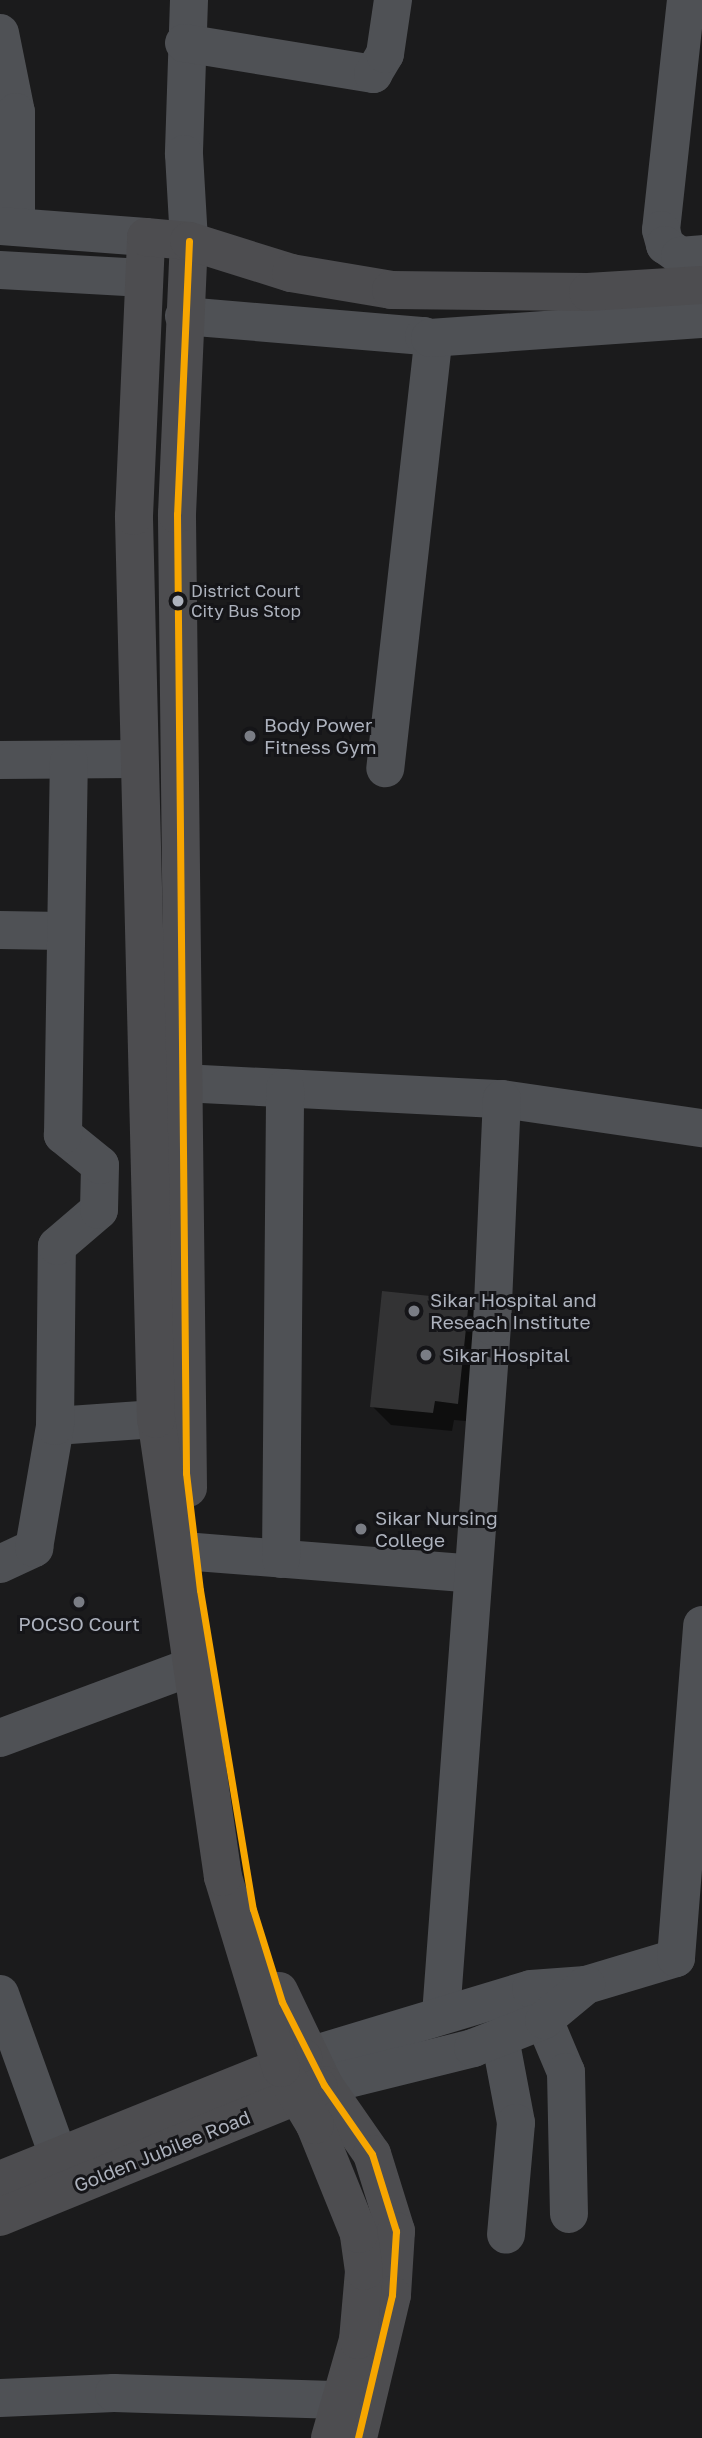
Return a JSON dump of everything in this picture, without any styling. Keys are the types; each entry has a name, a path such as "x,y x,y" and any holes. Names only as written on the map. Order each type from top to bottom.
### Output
{"main road":[{"path":"358,2438 392,2295 396,2231 372,2154 302,2076 223,1877 156,1419 137,759 134,516 146,237 189,241 291,273 391,290 588,292 695,265"},
{"path":"189,241 177,513 186,1472 195,1552 253,1909 282,2002 315,2125 359,2234 364,2271 358,2340 330,2438"},
{"path":"144,278 185,298 291,273"},
{"path":"0,2180 302,2076"},
{"name":"Golden Jubilee Road","path":"0,2217 302,2076"}],"street":[{"path":"189,0 184,43 189,241"},
{"path":"184,43 373,74 385,54 393,0"},
{"path":"185,298 430,338 693,320 695,265 665,245 661,230 686,0"},
{"path":"0,33 16,112 8,226 146,237"},
{"path":"0,270 144,278"},
{"path":"385,768 433,352 430,338"},
{"path":"0,760 69,762 137,759"},
{"path":"0,1564 34,1548 55,1426 57,1246 99,1210 100,1165 64,1135 64,931 69,762"},
{"path":"0,930 64,931"},
{"path":"182,1083 502,1099 702,1128"},
{"path":"281,1559 285,1088"},
{"path":"441,2015 474,1574 502,1099"},
{"path":"55,1426 156,1419"},
{"path":"195,1552 474,1574"},
{"path":"302,2076 441,2015 531,1989 586,1985 676,1958 702,1625"},
{"path":"0,1738 191,1667"},
{"path":"302,2076 500,2038 544,2020 586,1985"},
{"path":"0,1994 59,2158"},
{"path":"544,2020 566,2073 569,2214"},
{"path":"500,2038 516,2123 506,2235"},
{"path":"0,2398 114,2393 341,2400"}],"building":[{"path":"382,1291 469,1300 458,1404 435,1401 433,1413 370,1407"}],"transit line":[{"path":"189,241 177,514 186,1473 200,1590 253,1909 282,2002 324,2085 372,2154 396,2231 392,2295 358,2438"}],"place":[{"name":"District Court City Bus Stop","path":"178,601"},
{"name":"Body Power Fitness Gym","path":"250,736"},
{"name":"Sikar Hospital and Reseach Institute","path":"414,1311"},
{"name":"Sikar Hospital","path":"426,1355"},
{"name":"Sikar Nursing College","path":"361,1529"},
{"name":"POCSO Court","path":"79,1602"}]}
